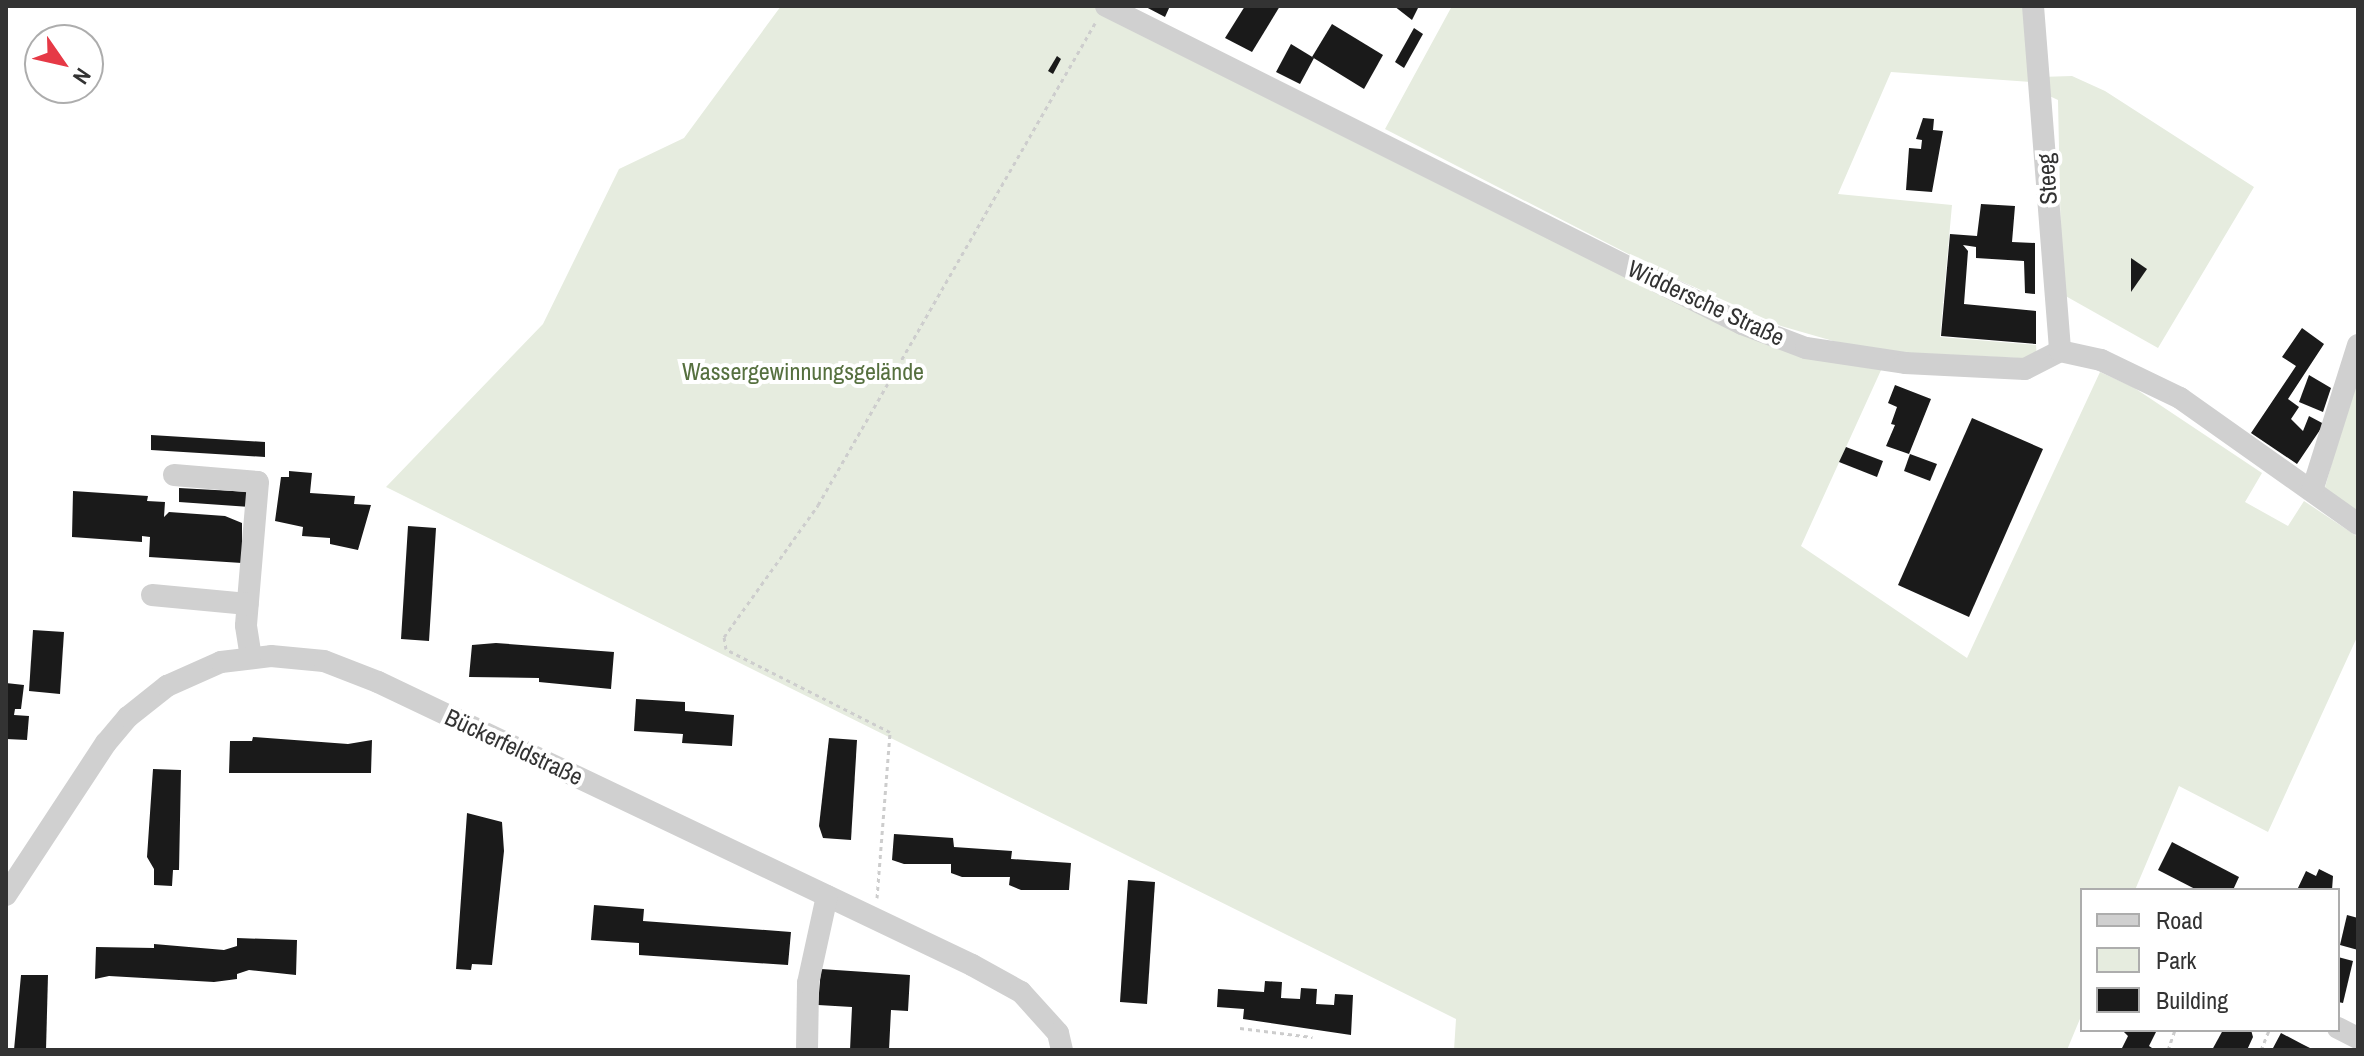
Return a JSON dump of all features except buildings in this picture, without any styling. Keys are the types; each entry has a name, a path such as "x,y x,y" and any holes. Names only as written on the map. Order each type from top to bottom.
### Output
{"street":[{"name":"Steeg","path":"2033,6 2060,351"},
{"name":"Widdersche Straße","path":"1102,12 1742,324 1806,348 1905,363 2025,369 2060,351"},
{"path":"2312,491 2358,345"},
{"path":"2060,351 2101,360 2180,398 2358,524"},
{"path":"174,475 258,482 248,604 251,658"},
{"path":"152,595 248,604"},
{"name":"Bückerfeldstraße","path":"6,895 128,717 167,686 221,662 251,658 324,661 378,682 869,916 1021,992 1058,1033 1062,1050"},
{"path":"807,1050 808,983 827,896"},
{"path":"2340,1029 2358,1038"}],"path":[{"path":"869,916 879,894 890,732 726,649 724,637 818,505 1102,12"},
{"path":"1240,1028 1312,1037"}],"green space":[{"name":"Wassergewinnungsgelände","path":"781,6 1094,6 1726,326 1882,368 1801,546 1967,658 2100,372 2133,387 2262,473 2245,502 2288,526 2304,501 2358,537 2358,635 2268,832 2179,786 2136,888 2080,888 2080,1019 2067,1050 1454,1050 1456,1019 386,487 543,324 619,169 684,138"},
{"path":"1452,6 2027,6 2031,82 1891,72 1838,194 1952,205 1940,337 2036,345 2037,359 1868,351 1781,326 1683,282 1385,129"},
{"path":"2072,76 2105,91 2254,187 2158,348 2062,294 2058,100 2041,92 2040,77"},
{"path":"2358,370 2358,515 2324,491"}]}
